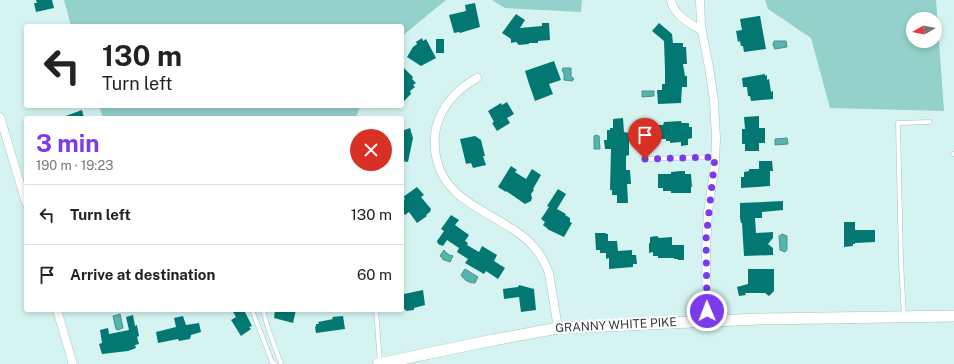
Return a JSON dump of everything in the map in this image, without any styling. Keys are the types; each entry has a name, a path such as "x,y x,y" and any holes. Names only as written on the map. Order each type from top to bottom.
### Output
{"main road":[{"name":"GRANNY WHITE PIKE","path":"379,364 486,341 558,328 707,320 954,316"}],"street":[{"path":"671,0 672,6 676,11 702,31"},
{"path":"700,0 702,31 714,101 715,157 708,212 706,248 707,320"},
{"path":"477,78 459,90 441,114 435,138 435,151 438,163 446,182 460,197 524,237 537,250 549,273 558,328"},
{"path":"0,117 24,196"},
{"path":"58,312 73,364"}],"lane":[{"path":"904,317 901,262 898,123 930,122"},
{"path":"645,159 715,157"},
{"path":"253,312 272,362 278,364"},
{"path":"264,312 278,364"},
{"path":"376,312 379,364"}],"shaded area":[{"path":"64,0 446,0 404,34 404,24 70,24"},
{"path":"492,0 582,0 581,12 505,8"},
{"path":"765,0 936,0 937,12 906,12 906,48 939,48 944,111 830,108 811,38 768,9"},
{"path":"774,41 786,41 787,47 775,49 773,45"},
{"path":"563,68 571,68 571,76 574,79 572,81 564,80"},
{"path":"642,91 654,91 654,96 642,97"},
{"path":"100,108 360,108 356,116 102,116"},
{"path":"594,136 599,136 600,149 594,149"},
{"path":"787,138 788,144 775,145 775,139"},
{"path":"782,234 787,236 787,250 785,252 780,250 779,236"},
{"path":"444,250 453,256 450,262 442,259 443,258 440,256"},
{"path":"465,269 478,277 475,283 469,282 462,277 461,275"},
{"path":"120,314 123,328 118,330 116,329 113,316"}],"building":[{"path":"36,0 52,0 54,8 36,12 34,3 37,3"},
{"path":"475,3 480,27 460,33 454,33 449,15 466,11 465,5"},
{"path":"516,14 525,20 520,28 542,26 542,23 549,23 550,40 519,45 516,42 511,43 511,39 502,33"},
{"path":"760,16 766,49 744,52 740,41 738,42 736,31 742,30 740,19"},
{"path":"659,23 672,34 673,43 683,43 683,47 686,47 687,64 683,64 685,76 687,76 687,87 682,87 681,103 658,104 657,90 662,90 662,84 665,84 664,41 652,31"},
{"path":"422,38 423,41 426,39 436,58 421,66 407,57 413,47 417,44 416,42"},
{"path":"436,39 444,39 444,53 436,53"},
{"path":"554,61 561,80 549,84 553,94 535,101 525,71"},
{"path":"404,68 413,77 412,79 416,83 413,85 415,87 410,91 411,94 404,101"},
{"path":"765,74 765,76 767,75 767,80 769,79 771,92 773,91 773,99 751,101 750,96 748,96 747,87 743,87 742,78"},
{"path":"507,102 514,114 507,118 510,123 497,131 492,123 494,122 488,111 501,103 502,105"},
{"path":"82,110 84,116 66,116"},
{"path":"759,116 759,128 765,128 765,143 759,143 759,151 745,151 745,144 742,144 742,129 745,129 744,117"},
{"path":"623,118 624,132 629,133 629,155 626,156 626,170 630,170 631,184 627,184 628,203 617,203 617,195 612,195 612,190 610,190 611,149 605,149 604,140 607,140 607,130 613,128 613,119"},
{"path":"681,121 682,123 689,123 689,127 692,127 692,138 688,139 688,145 681,146 681,142 670,143 670,141 666,141 666,139 657,139 657,125 663,125 664,122"},
{"path":"410,128 413,138 408,162 404,161 404,130"},
{"path":"475,136 481,140 486,165 473,168 471,163 466,164 460,139"},
{"path":"759,161 772,161 773,171 770,171 770,186 741,188 741,177 744,177 744,172 749,171 749,169 759,169"},
{"path":"511,166 517,170 515,172 526,179 532,169 541,175 531,194 531,201 525,204 498,187"},
{"path":"685,171 685,174 691,174 691,193 671,193 671,191 663,191 663,188 658,188 658,174 671,174 671,172"},
{"path":"417,187 424,195 421,197 431,209 430,212 417,223 409,212 405,215 404,214 404,196"},
{"path":"558,189 566,194 557,209 566,214 565,215 570,218 570,222 572,223 564,237 547,229 543,225 545,222 541,219"},
{"path":"783,201 783,210 762,212 762,218 755,218 756,233 773,232 773,238 768,244 773,248 773,255 744,256 740,203"},
{"path":"451,215 459,220 455,225 469,235 465,241 468,243 467,245 479,252 482,246 497,255 494,261 505,268 498,279 486,271 484,274 465,263 468,259 457,252 459,248 447,240 443,246 438,244 437,241 444,231 441,229"},
{"path":"844,222 855,222 855,230 875,230 875,242 855,243 853,246 844,247"},
{"path":"595,233 606,233 608,234 608,241 617,241 618,251 632,250 632,255 636,255 637,264 633,264 633,267 609,269 609,258 606,259 606,253 600,253 600,250 596,250"},
{"path":"657,236 659,238 672,237 672,245 684,245 684,260 674,258 658,258 658,256 653,256 653,252 649,253 650,237"},
{"path":"748,269 774,269 774,291 769,296 765,293 745,293 746,295 739,296 737,287 748,284"},
{"path":"519,285 534,289 536,310 521,312 519,297 504,299 503,289 518,287"},
{"path":"423,290 425,305 414,308 414,310 406,311 404,309 404,294"},
{"path":"233,312 245,312 252,326 249,327 251,329 241,336 231,320 236,317"},
{"path":"275,312 296,312 293,323 274,318"},
{"path":"133,315 139,336 137,337 139,344 135,345 136,348 128,351 102,354 99,344 102,343 100,330 108,328 109,334 129,330 126,317"},
{"path":"183,316 186,325 199,323 201,332 191,335 190,339 179,341 178,339 158,343 156,332 176,327 174,318"},
{"path":"343,316 345,329 316,333 315,327 316,324 319,324 318,322 333,319 332,317"}],"route":[{"path":"645,159 715,157 706,239 707,311"}]}
